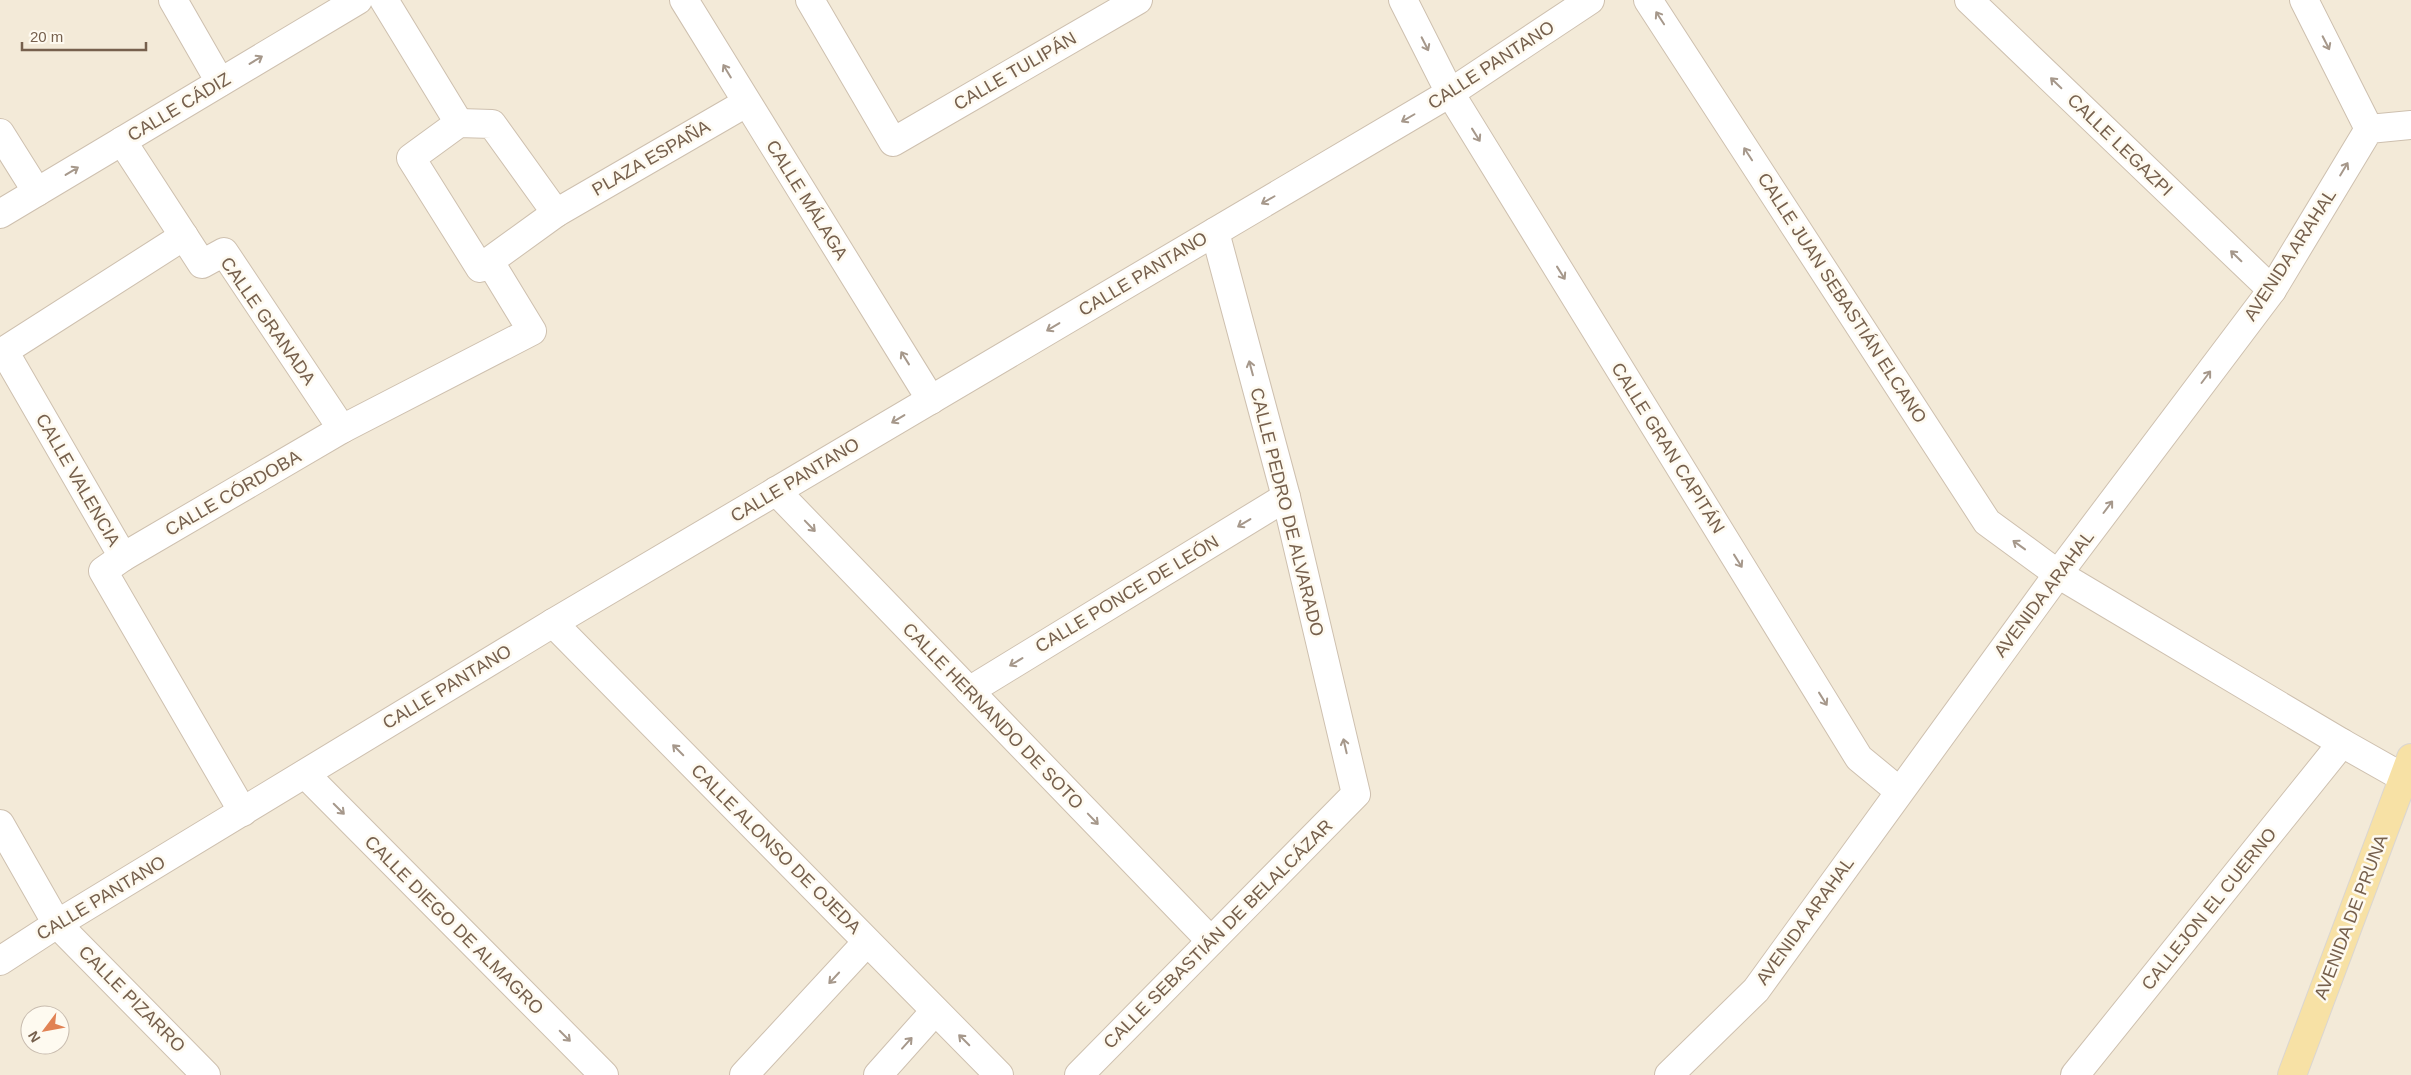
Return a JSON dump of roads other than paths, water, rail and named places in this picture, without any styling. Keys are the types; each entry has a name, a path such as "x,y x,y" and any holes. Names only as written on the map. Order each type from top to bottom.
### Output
{"main road":[{"name":"AVENIDA DE PRUNA","path":"2298,1073 2409,773"}],"street":[{"path":"173,0 220,82"},
{"name":"CALLE CÁDIZ","path":"0,214 358,0"},
{"path":"384,0 459,123"},
{"name":"CALLE MÁLAGA","path":"684,0 931,400"},
{"name":"CALLE TULIPÁN","path":"810,0 893,142 1128,3"},
{"name":"CALLE GRAN CAPITÁN","path":"1404,0 1450,93 1859,758 1899,792"},
{"name":"CALLE PANTANO","path":"0,961 57,924 553,622 1450,93 1590,0"},
{"name":"CALLE JUAN SEBASTIÁN ELCANO","path":"1648,0 1987,522 2058,574 2342,743 2409,773"},
{"name":"CALLE LEGAZPI","path":"1969,0 2272,290"},
{"path":"2304,0 2369,128 2411,125"},
{"name":"PLAZA ESPAÑA","path":"490,262 552,219 556,213 746,103"},
{"path":"490,262 480,268 411,158 459,123 492,124 556,213"},
{"name":"AVENIDA ARAHAL","path":"1669,1075 1756,990 2058,574 2272,290 2369,128"},
{"path":"0,133 37,192"},
{"name":"CALLE GRANADA","path":"122,141 202,264 224,252 342,429"},
{"name":"CALLE PEDRO DE ALVARADO","path":"1215,232 1286,498 1356,794"},
{"name":"CALLE VALENCIA","path":"184,236 4,351 123,557 103,571 243,812"},
{"name":"CALLE CÓRDOBA","path":"123,557 342,429 532,331 490,262"},
{"name":"CALLE HERNANDO DE SOTO","path":"776,491 1211,941"},
{"name":"CALLE PONCE DE LEÓN","path":"969,691 1286,498"},
{"name":"CALLE ALONSO DE OJEDA","path":"553,622 999,1075"},
{"name":"CALLEJON EL CUERNO","path":"2075,1075 2342,743"},
{"name":"CALLE DIEGO DE ALMAGRO","path":"305,774 604,1075"},
{"name":"CALLE SEBASTIÁN DE BELALCÁZAR","path":"1079,1075 1356,794"},
{"name":"CALLE PIZARRO","path":"0,824 57,924 206,1075"},
{"path":"744,1075 867,942"},
{"path":"878,1075 936,1011"}]}
